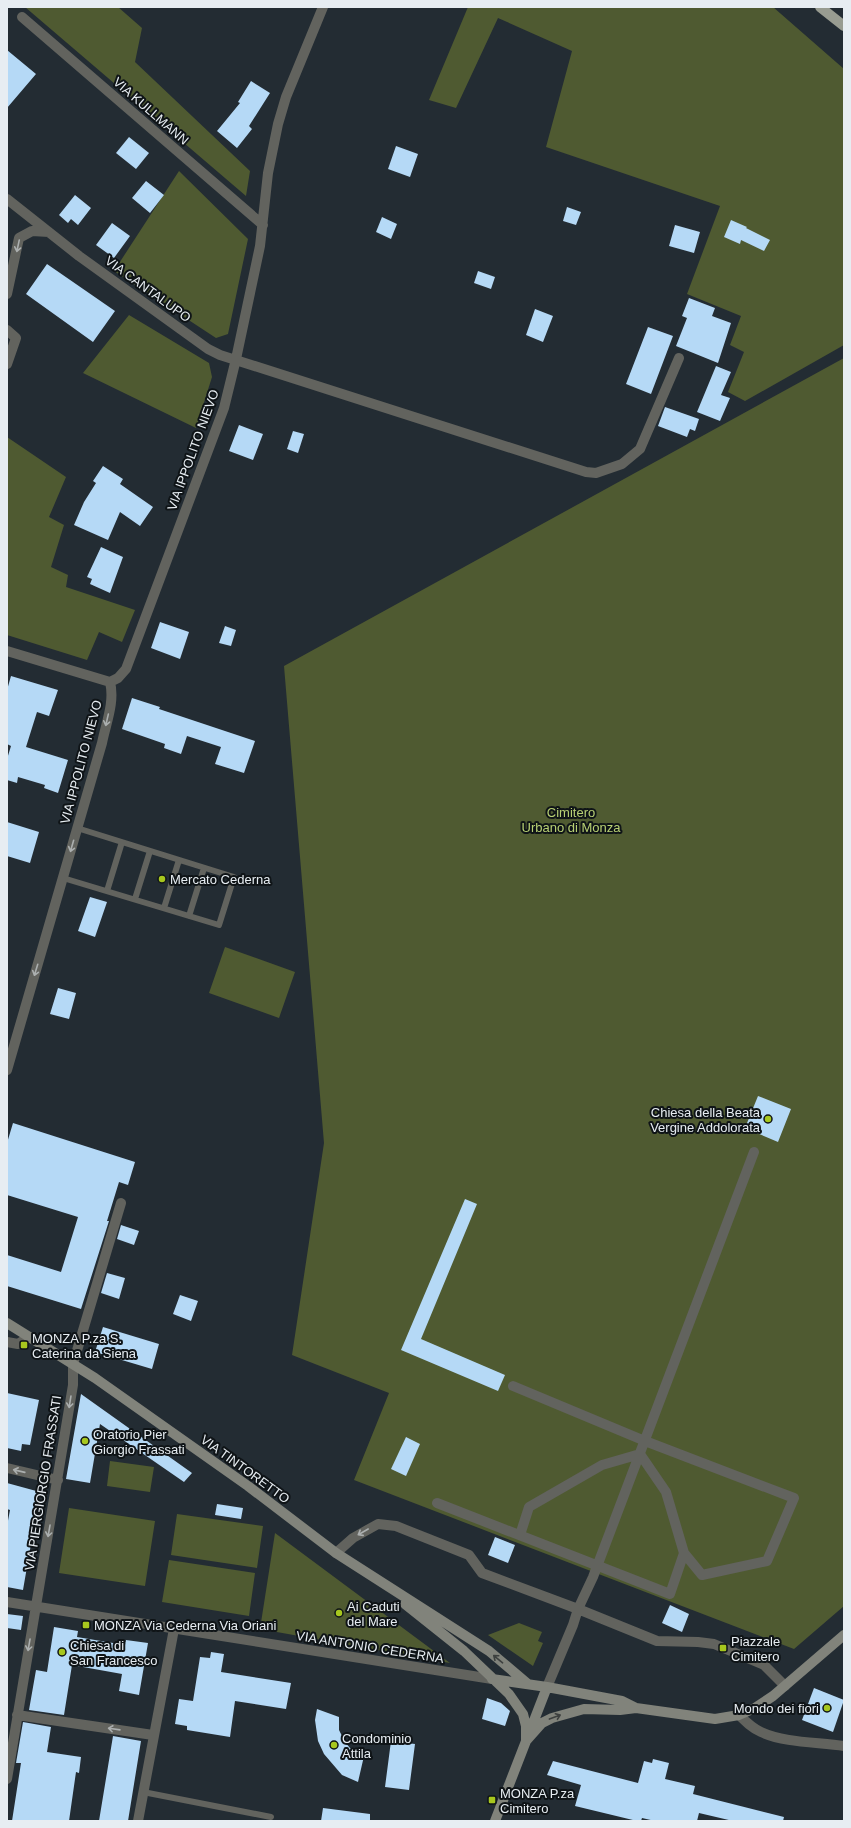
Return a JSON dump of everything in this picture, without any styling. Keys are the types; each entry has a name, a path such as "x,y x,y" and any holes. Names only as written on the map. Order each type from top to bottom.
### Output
{"main road":[{"path":"820,7 844,26"}],"street":[{"name":"VIA IPPOLITO NIEVO","path":"7,1070 102,743 112,700 110,682 118,678 126,669 224,408 236,359 263,225 268,173 278,124 286,97 323,7"},
{"name":"VIA KULLMANN","path":"22,17 263,225"},
{"name":"VIA CANTALUPO","path":"7,199 49,232 208,349 220,355 236,359"},
{"path":"7,294 19,238 32,231 49,232"},
{"path":"7,330 16,338 7,364"},
{"path":"236,359 586,472 596,473 622,464 640,449 679,358"},
{"path":"7,651 110,682"},
{"path":"495,1821 547,1687 573,1626 578,1609 598,1565 754,1152"},
{"name":"VIA PIERGIORGIO FRASSATI","path":"7,1779 58,1480 73,1385 73,1364 121,1203"},
{"name":"VIA TINTORETTO","path":"7,1323 73,1364 248,1486 360,1570 464,1651 492,1680 509,1694 521,1709 526,1726 526,1741"},
{"path":"7,1342 18,1344 29,1337"},
{"path":"513,1386 645,1441 794,1498 767,1561 702,1575 684,1553 666,1492 640,1454"},
{"path":"520,1536 529,1507 602,1465 640,1454"},
{"path":"7,1468 58,1480"},
{"path":"437,1504 670,1594 684,1553"},
{"path":"336,1553 353,1538 378,1524 396,1526 468,1555 482,1573 578,1609 657,1641 714,1644 764,1665 785,1686"},
{"name":"VIA TINTORETTO","path":"360,1570 473,1640 528,1684"},
{"name":"VIA ANTONIO CEDERNA","path":"7,1602 492,1680"},
{"path":"138,1821 174,1629"},
{"path":"526,1741 542,1723 557,1716 584,1709 620,1710 636,1708 715,1719 739,1715 755,1708 785,1686 844,1635"},
{"name":"VIA TINTORETTO","path":"492,1680 547,1687 622,1701 636,1708"},
{"path":"17,1715 153,1735"},
{"path":"739,1715 750,1725 762,1732 791,1739 844,1746"}],"lane":[{"path":"63,878 219,925 234,877 77,828"},
{"path":"107,891 122,842"},
{"path":"135,899 150,851"},
{"path":"164,908 179,860"},
{"path":"189,916 204,868"},
{"path":"143,1792 271,1818"}],"green space":[{"path":"25,7 118,7 142,28 135,62 250,171 246,196"},
{"path":"468,7 773,7 844,69 844,345 745,401 728,392 744,352 730,345 741,316 687,294 720,206 546,147 572,51 498,18 456,108 429,100"},
{"path":"179,171 248,239 228,334 216,338 114,271"},
{"path":"129,315 209,363 212,377 196,428 83,373"},
{"name":"Cimitero Urbano di Monza","path":"844,358 844,1606 794,1649 354,1480 389,1393 292,1355 324,1143 284,666"},
{"path":"7,437 66,477 49,517 64,525 51,567 68,575 66,587 135,610 122,642 99,632 87,660 7,635"},
{"path":"225,947 295,972 279,1018 209,993"},
{"path":"110,1461 154,1467 150,1492 107,1486"},
{"path":"69,1508 155,1521 145,1586 59,1573"},
{"path":"177,1514 263,1526 257,1568 171,1555"},
{"path":"275,1533 450,1663 260,1629"},
{"path":"169,1560 255,1573 249,1616 162,1602"},
{"path":"519,1623 542,1632 538,1641 543,1643 533,1666 488,1635"}],"building":[{"path":"7,50 36,74 7,108"},
{"path":"251,81 270,93 249,126 252,129 237,148 217,131 240,103 238,102"},
{"path":"129,137 149,153 136,169 116,153"},
{"path":"396,146 418,154 410,177 388,169"},
{"path":"146,181 164,195 150,213 132,198"},
{"path":"75,195 91,208 78,225 71,219 68,223 59,215"},
{"path":"567,207 581,212 576,225 563,221"},
{"path":"382,217 397,224 391,239 376,232"},
{"path":"731,220 770,240 764,251 741,240 740,244 724,237"},
{"path":"112,223 130,236 114,258 96,245"},
{"path":"675,225 700,232 694,253 669,246"},
{"path":"47,264 115,311 93,342 26,294"},
{"path":"478,271 495,277 491,289 474,283"},
{"path":"689,298 715,308 712,316 731,323 718,363 676,346 687,318 682,316"},
{"path":"535,309 553,316 543,342 526,335"},
{"path":"648,327 673,336 651,394 626,384"},
{"path":"716,366 731,372 721,395 730,398 720,421 697,412"},
{"path":"665,407 699,419 695,431 690,429 687,437 658,426"},
{"path":"239,425 263,434 253,460 229,451"},
{"path":"293,431 304,434 298,453 287,449"},
{"path":"103,466 123,479 120,484 153,507 140,526 120,512 108,540 74,525 84,502 96,483 93,481"},
{"path":"101,547 123,557 110,593 90,584 92,579 87,577"},
{"path":"160,622 189,632 180,659 151,648"},
{"path":"225,626 236,630 231,646 219,643"},
{"path":"11,676 58,690 49,716 37,712 26,747 68,760 58,793 44,788 45,785 18,777 17,783 7,780 7,759 11,746 7,744 7,690"},
{"path":"132,698 160,707 159,709 255,741 244,773 215,764 221,747 187,736 181,754 164,748 165,744 122,729"},
{"path":"7,822 39,832 30,863 7,856"},
{"path":"90,897 107,902 95,937 78,931"},
{"path":"58,988 76,993 69,1019 50,1014"},
{"name":"Chiesa della Beata Vergine Addolorata","path":"758,1096 791,1109 778,1142 745,1128"},
{"path":"13,1123 135,1162 128,1185 119,1182 107,1221 109,1221 81,1309 7,1286 7,1255 61,1272 78,1217 7,1195 7,1143"},
{"path":"465,1199 477,1204 421,1339 505,1375 498,1391 401,1350"},
{"path":"121,1225 139,1231 134,1245 117,1239"},
{"path":"107,1273 125,1278 119,1299 101,1293"},
{"path":"180,1295 198,1301 191,1321 173,1314"},
{"path":"103,1327 159,1344 152,1369 95,1352"},
{"path":"7,1393 39,1400 30,1445 22,1444 21,1451 7,1448"},
{"name":"Oratorio Pier Giorgio Frassati","path":"81,1394 192,1473 184,1482 100,1424 90,1483 66,1479"},
{"path":"406,1437 420,1444 406,1476 391,1469"},
{"path":"7,1483 40,1492 23,1590 7,1587 7,1526 10,1510 7,1509"},
{"path":"217,1504 243,1508 241,1519 215,1515"},
{"path":"495,1537 515,1545 508,1563 488,1555"},
{"path":"670,1605 689,1614 682,1632 662,1623"},
{"path":"7,1614 23,1616 21,1630 7,1628"},
{"path":"54,1627 78,1631 77,1637 125,1645 126,1640 148,1643 139,1695 119,1691 122,1674 72,1665 64,1715 29,1710 36,1670 47,1672"},
{"path":"211,1652 224,1654 221,1672 291,1683 286,1709 235,1701 230,1737 187,1730 187,1726 175,1724 179,1699 193,1701 200,1657 210,1658"},
{"path":"814,1688 844,1700 833,1732 802,1720"},
{"path":"487,1698 501,1703 510,1711 505,1726 482,1719"},
{"name":"Condominio Attila","path":"317,1709 339,1717 339,1730 345,1742 350,1748 364,1756 358,1782 342,1775 324,1754 318,1741 315,1720"},
{"path":"23,1722 51,1727 47,1752 81,1757 79,1773 76,1772 69,1821 12,1821 21,1763 16,1763"},
{"path":"113,1736 141,1741 128,1821 99,1821"},
{"path":"391,1741 415,1744 409,1790 385,1787"},
{"path":"653,1759 669,1763 665,1779 695,1786 693,1794 784,1817 783,1821 733,1821 699,1813 697,1821 655,1821 642,1818 641,1821 637,1821 575,1806 581,1785 547,1775 553,1761 638,1783 644,1761 652,1763"},
{"path":"323,1808 370,1814 370,1821 321,1821"}],"place":[{"name":"Mercato Cederna","path":"162,879"},
{"name":"Chiesa della Beata Vergine Addolorata","path":"768,1119"},
{"name":"MONZA P.za S. Caterina da Siena","path":"24,1345"},
{"name":"Oratorio Pier Giorgio Frassati","path":"85,1441"},
{"name":"Ai Caduti del Mare","path":"339,1613"},
{"name":"MONZA Via Cederna Via Oriani","path":"86,1625"},
{"name":"Piazzale Cimitero","path":"723,1648"},
{"name":"Chiesa di San Francesco","path":"62,1652"},
{"name":"Mondo dei fiori","path":"827,1708"},
{"name":"Condominio Attila","path":"334,1745"},
{"name":"MONZA P.za Cimitero","path":"492,1800"}]}
